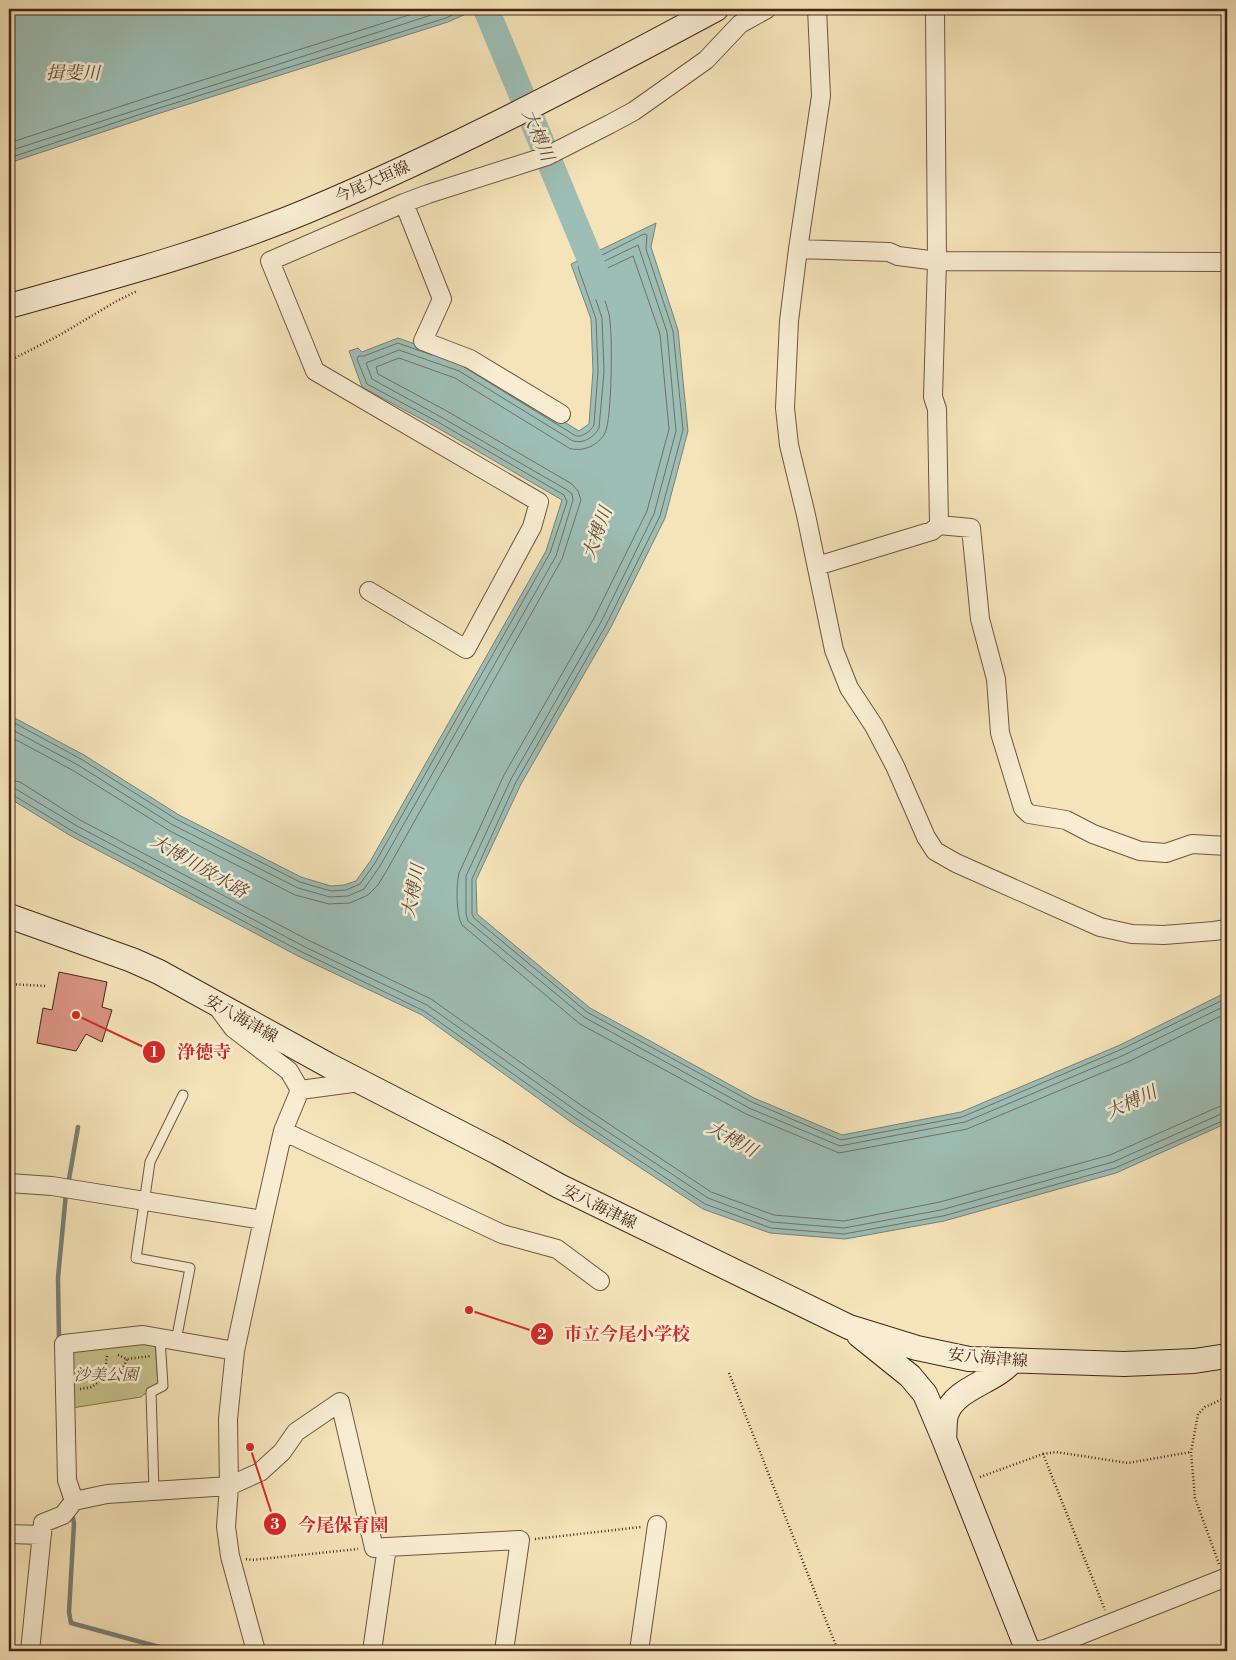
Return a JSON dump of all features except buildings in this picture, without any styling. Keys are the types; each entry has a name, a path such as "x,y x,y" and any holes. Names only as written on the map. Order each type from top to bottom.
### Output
{"main road":[{"name":"今尾大垣線","path":"9,306 128,272 228,240 306,211 449,147 528,108 716,9"},
{"name":"安八海津線","path":"9,916 132,960 159,972 360,1082 559,1186 849,1327 917,1348 961,1357 1012,1361 1124,1364 1194,1361 1227,1356"},
{"path":"849,1327 910,1376 925,1394 1028,1651"},
{"path":"944,1438 946,1415 957,1397 1005,1370 1012,1361"}],"street":[{"path":"369,591 466,649 532,527 539,502 315,371 270,261 404,203 547,156 610,124 634,111 706,60 740,24 766,9"},
{"path":"817,9 821,96 789,321 785,408 789,445 806,515 834,650 849,688 874,726 895,766 926,837 935,850 956,863 1100,927 1132,934 1164,935 1227,929"},
{"path":"935,9 937,261 933,397 937,409 939,525"},
{"path":"404,203 442,299 424,341 470,359 561,414"},
{"path":"798,249 889,252 898,256 937,261 1227,262"},
{"path":"816,566 932,531 939,525 971,528 980,619 996,679 1000,732 1023,808 1028,814 1066,820 1093,834 1140,851 1166,853 1192,844 1227,846"},
{"path":"214,1003 233,1028 289,1071 300,1090"},
{"path":"300,1090 360,1082"},
{"path":"256,1651 230,1556 226,1527 228,1419 235,1351 263,1220 283,1131 300,1090"},
{"path":"283,1131 502,1234 557,1249 600,1282"},
{"path":"9,1183 52,1186 263,1220"},
{"path":"74,1501 67,1480 64,1344 143,1335 235,1351"},
{"path":"30,1651 43,1523 63,1515 74,1501 107,1494 228,1486 260,1472 282,1452 296,1432 340,1402 380,1547 372,1651"},
{"path":"639,1651 658,1525"},
{"path":"9,1534 42,1535"},
{"path":"380,1547 520,1540 504,1651"},
{"path":"1033,1651 1045,1649 1226,1577"}],"lane":[{"path":"154,1491 151,1392 162,1386 168,1340 190,1268 136,1258 150,1162 183,1095"}],"path":[{"path":"9,361 142,289"},
{"path":"9,984 46,986"},
{"path":"108,1374 107,1356 113,1352"},
{"path":"65,1392 92,1387 108,1374 121,1373 127,1359"},
{"path":"729,1373 838,1651"},
{"path":"1226,1577 1194,1498 1191,1452 1198,1414 1205,1407 1227,1396"},
{"path":"962,1483 1043,1454 1056,1452 1128,1463 1191,1452"},
{"path":"1043,1454 1110,1623"},
{"path":"520,1540 658,1525"},
{"path":"230,1556 252,1560 380,1547"}],"green space":[{"name":"沙美公園","path":"155,1343 158,1383 141,1397 72,1408 71,1349"}],"water":[{"name":"揖斐川","path":"9,9 477,9 448,22 9,163"},
{"name":"大博川放水路","path":"656,223 651,247 678,330 688,431 665,518 611,627 521,784 476,880 477,914 590,1008 754,1098 842,1135 961,1112 1120,1045 1227,992 1227,1123 1116,1173 944,1221 845,1239 770,1233 703,1209 571,1122 422,1015 300,957 71,836 9,798 9,715 84,755 179,815 301,877 331,886 344,885 356,881 371,860 546,551 562,500 436,427 362,387 349,351 358,348 362,352 398,338 464,361 579,431 589,424 593,371 591,319 571,264"}],"waterway":[{"name":"大榑川","path":"486,9 602,288"},
{"path":"68,1185 78,1127"},
{"path":"59,1342 58,1278 66,1193"},
{"path":"72,1514 74,1523 69,1612 71,1623 163,1648 162,1651"}],"place":[{"name":"浄徳寺","path":"76,1015"},
{"name":"市立今尾小学校","path":"469,1310"},
{"name":"今尾保育園","path":"250,1447"}]}
